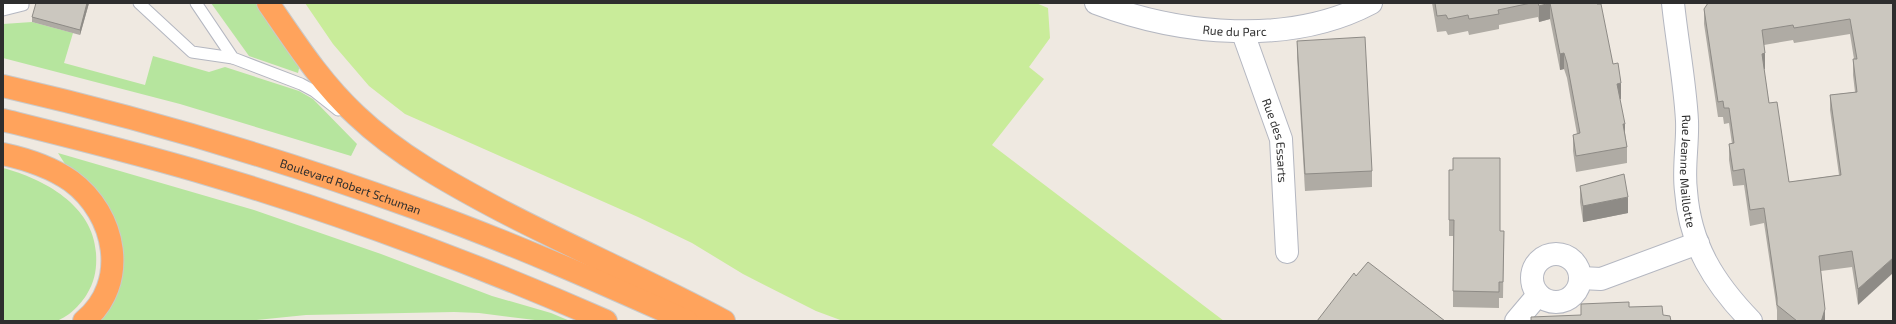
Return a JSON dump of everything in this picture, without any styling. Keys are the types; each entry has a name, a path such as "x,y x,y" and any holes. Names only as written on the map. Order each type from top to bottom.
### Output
{"highway":[{"path":"268,3 328,85 355,114 388,143 469,194 724,321"},
{"name":"Boulevard Robert Schuman","path":"3,86 148,122 331,178 416,208 534,254 687,321"},
{"path":"3,120 170,163 296,201 370,226 489,272 606,321"},
{"path":"3,154 44,167 71,181 93,204 102,220 110,241 112,271 109,285 84,321"}],"street":[{"name":"Rue du Parc","path":"1096,3 1124,7 1159,21 1243,33 1302,26 1361,9 1371,3"},
{"name":"Rue Jeanne Maillotte","path":"1673,3 1687,120 1685,190 1698,243 1705,261 1726,296 1751,321"},
{"name":"Rue des Essarts","path":"1243,33 1281,139 1287,252"},
{"path":"1581,278 1601,279 1698,243"},
{"path":"1563,254 1570,258 1578,267 1581,278 1575,294 1561,302 1545,300 1538,295 1532,281 1532,273 1540,259 1547,255 1563,254"},
{"path":"1516,321 1538,295"}],"lane":[{"path":"3,10 22,6 23,3"},
{"path":"139,3 192,52 234,58 301,84 314,91 348,118 388,143"},
{"path":"196,3 234,58"}],"green space":[{"path":"211,3 258,3 300,64 298,73 249,56"},
{"path":"305,3 1036,3 1048,8 1050,38 1029,67 1044,79 992,145 1224,321 843,321 816,311 743,274 692,243 638,217 405,114 369,86 333,44"},
{"path":"32,22 73,33 64,63 145,85 153,56 209,72 225,67 299,91 313,99 357,144 351,156 180,104 3,58 3,24"},
{"path":"58,153 254,210 381,254 492,296 551,313 570,321 543,321 479,313 454,312 306,315 246,321 97,321 119,283 67,167"},
{"path":"3,168 34,179 50,187 64,197 76,208 86,221 93,236 96,264 92,284 81,302 69,314 60,320 43,322 3,321"}],"building":[{"path":"36,3 87,3 80,30 32,17"},
{"path":"1435,3 1531,3 1498,10 1499,14 1469,19 1468,15 1448,19 1446,15 1437,16"},
{"path":"1538,3 1550,3 1539,6"},
{"path":"1550,3 1601,4 1613,64 1618,63 1621,83 1617,84 1625,124 1623,124 1627,147 1576,156 1573,135 1580,133 1567,63 1564,53 1560,54"},
{"path":"1708,3 1893,3 1893,258 1858,289 1852,251 1819,256 1825,309 1821,321 1797,321 1777,305 1764,208 1750,210 1744,169 1733,171 1729,144 1734,143 1729,108 1724,108 1723,101 1718,102 1704,9","holes":["1850,19 1857,59 1853,59 1857,92 1830,95 1841,175 1789,182 1777,102 1769,103 1762,54 1765,53 1762,30 1793,25 1794,28"]},
{"path":"1365,37 1372,171 1305,174 1297,41"},
{"path":"1453,158 1500,158 1500,231 1504,231 1503,282 1499,282 1499,292 1453,291 1454,220 1449,220 1449,170 1453,170"},
{"path":"1624,174 1628,197 1583,206 1580,186"},
{"path":"1368,262 1445,321 1317,321 1354,273 1356,276"},
{"path":"1629,302 1629,307 1662,306 1663,315 1670,316 1671,321 1531,321 1531,317 1581,315 1581,304"}]}
